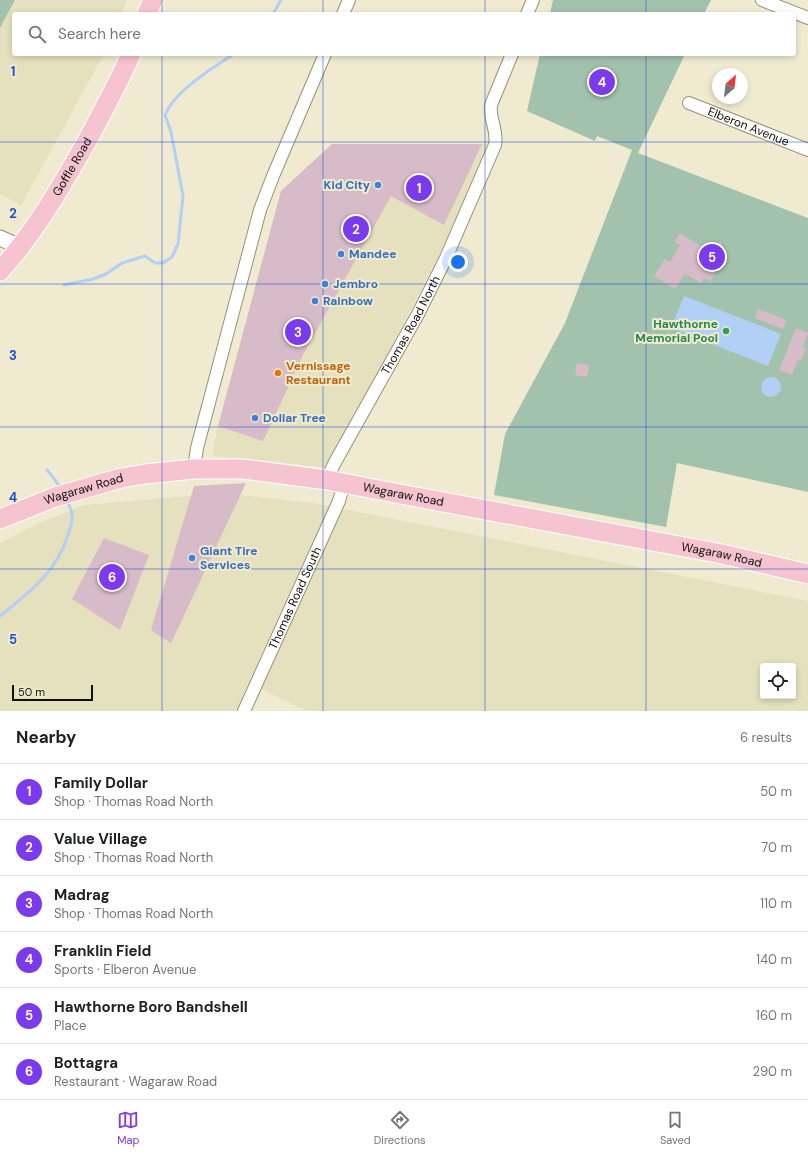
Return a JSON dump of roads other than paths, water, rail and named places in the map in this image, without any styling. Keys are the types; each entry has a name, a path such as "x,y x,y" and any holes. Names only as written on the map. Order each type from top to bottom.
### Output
{"main road":[{"path":"148,12 153,0"},
{"name":"Goffle Road","path":"0,271 20,247 63,183 97,122 130,56"},
{"name":"Wagaraw Road","path":"0,519 74,490 121,478 194,469 262,471 335,482 722,554 808,574"}],"street":[{"path":"344,12 349,0"},
{"path":"528,12 533,0"},
{"path":"762,0 793,12"},
{"path":"796,13 808,18"},
{"path":"194,469 197,448 260,210 273,176 325,56"},
{"name":"Thomas Road North","path":"335,482 334,464 415,320 432,286 495,145 497,137 490,113 511,56"},
{"name":"Elberon Avenue","path":"689,103 808,150"},
{"path":"0,238 20,247"},
{"name":"Thomas Road South","path":"244,711 339,501 335,482"}],"water":[{"name":"Hawthorne Memorial Pool","path":"684,296 781,334 768,366 671,328"},
{"path":"771,377 778,380 781,387 778,394 771,397 764,394 761,387 764,380"}],"waterway":[{"path":"274,12 281,0"},
{"path":"64,285 93,279 106,274 122,263 145,256 155,263 163,263 172,257 178,244 183,196 171,132 165,115 170,106 185,89 205,73 231,56"},
{"path":"47,470 61,490"},
{"path":"0,616 32,590 57,560 63,548 72,521 71,509 66,500"}],"place":[{"name":"Franklin Field","path":"602,82"},
{"name":"Kid City","path":"378,185"},
{"name":"Family Dollar","path":"419,188"},
{"name":"Value Village","path":"356,229"},
{"name":"Mandee","path":"341,254"},
{"name":"Hawthorne Boro Bandshell","path":"712,257"},
{"name":"Jembro","path":"325,284"},
{"name":"Rainbow","path":"315,301"},
{"name":"Hawthorne Memorial Pool","path":"726,331"},
{"name":"Madrag","path":"298,332"},
{"name":"Vernissage Restaurant","path":"278,373"},
{"name":"Dollar Tree","path":"255,418"},
{"name":"Giant Tire Services","path":"192,558"},
{"name":"Bottagra","path":"112,577"}]}
